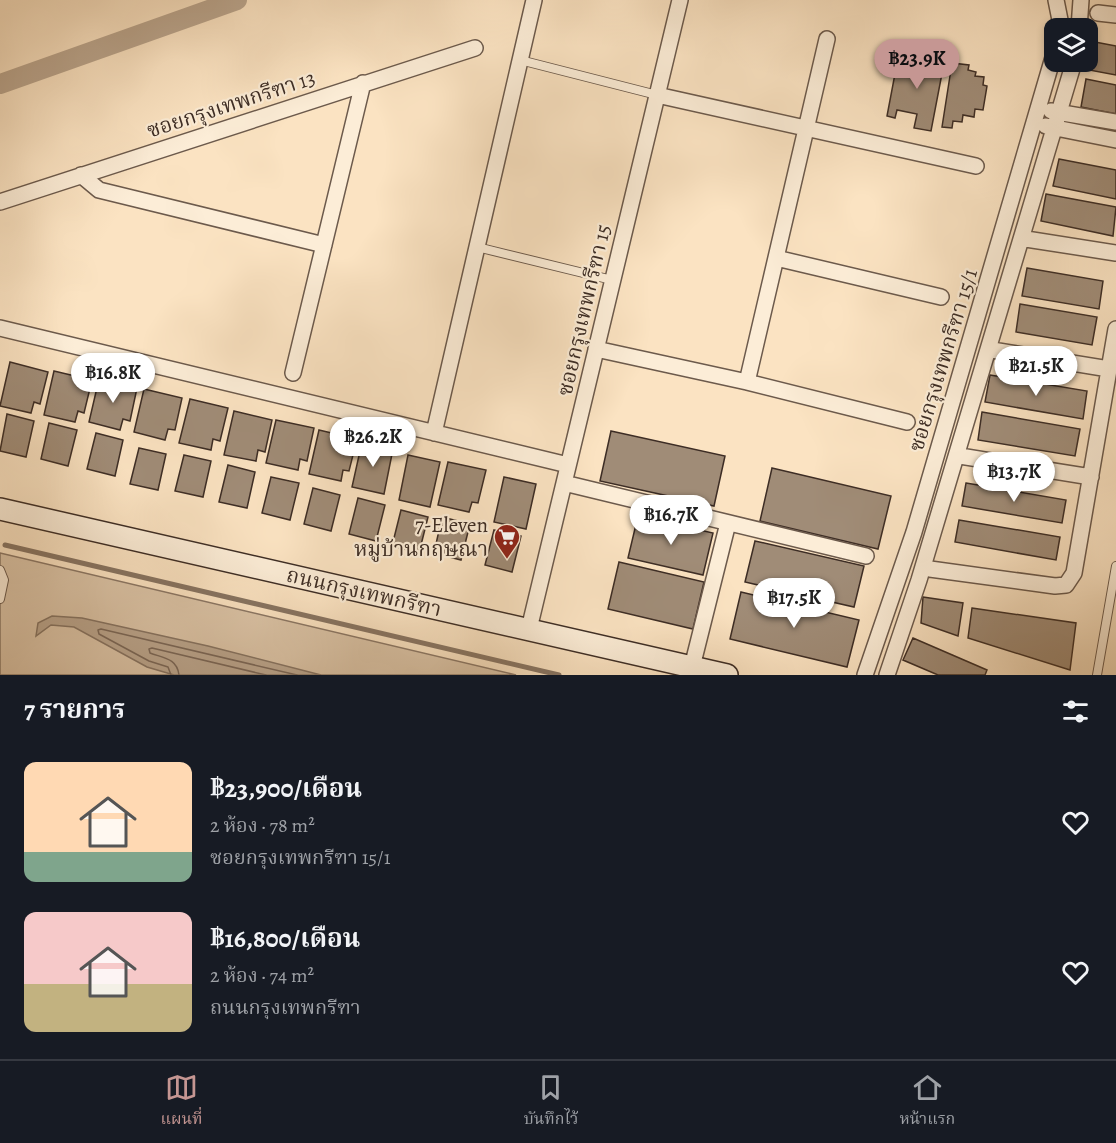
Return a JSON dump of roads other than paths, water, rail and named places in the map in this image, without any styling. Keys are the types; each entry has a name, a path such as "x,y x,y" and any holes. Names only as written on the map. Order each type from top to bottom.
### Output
{"main road":[{"name":"ถนนกรุงเทพกรีฑา","path":"0,509 727,675"}],"street":[{"path":"434,433 534,0"},
{"name":"ซอยกรุงเทพกรีฑา 15","path":"529,629 680,0"},
{"path":"1056,0 1060,18"},
{"path":"1080,18 1081,0"},
{"path":"1098,13 1116,15"},
{"path":"747,382 827,39"},
{"name":"ซอยกรุงเทพกรีฑา 13","path":"0,202 475,48"},
{"name":"ซอยกรุงเทพกรีฑา 15/1","path":"865,675 914,532 1049,72"},
{"name":"ซอยกรุงเทพกรีฑา 15/1","path":"887,675 919,580 990,349 1071,72"},
{"path":"292,373 363,83"},
{"path":"657,95 976,166"},
{"path":"1039,109 1058,121 1116,140"},
{"path":"1034,125 1058,121 1116,122"},
{"path":"81,175 99,190 324,245"},
{"path":"1026,239 1116,253"},
{"path":"776,258 941,297"},
{"path":"0,328 568,465"},
{"path":"930,569 1055,586 1066,585 1074,573 1116,329"},
{"path":"970,345 1109,369"},
{"path":"596,349 747,382 907,422"},
{"path":"960,456 1092,477"},
{"path":"564,483 866,556"},
{"path":"692,667 728,523"}],"lane":[{"path":"520,60 657,95"},
{"path":"477,247 612,280"},
{"path":"1097,675 1116,566"},
{"path":"0,570 4,580 0,599"}],"water":[{"path":"52,616 82,618 208,646 321,675 174,675 147,667 74,627 51,625 36,636 38,623"}],"waterway":[{"path":"0,84 237,0"},
{"path":"5,545 559,675"}],"place":[{"name":"7-Eleven หมู่บ้านกฤษณา","path":"507,560"}]}
